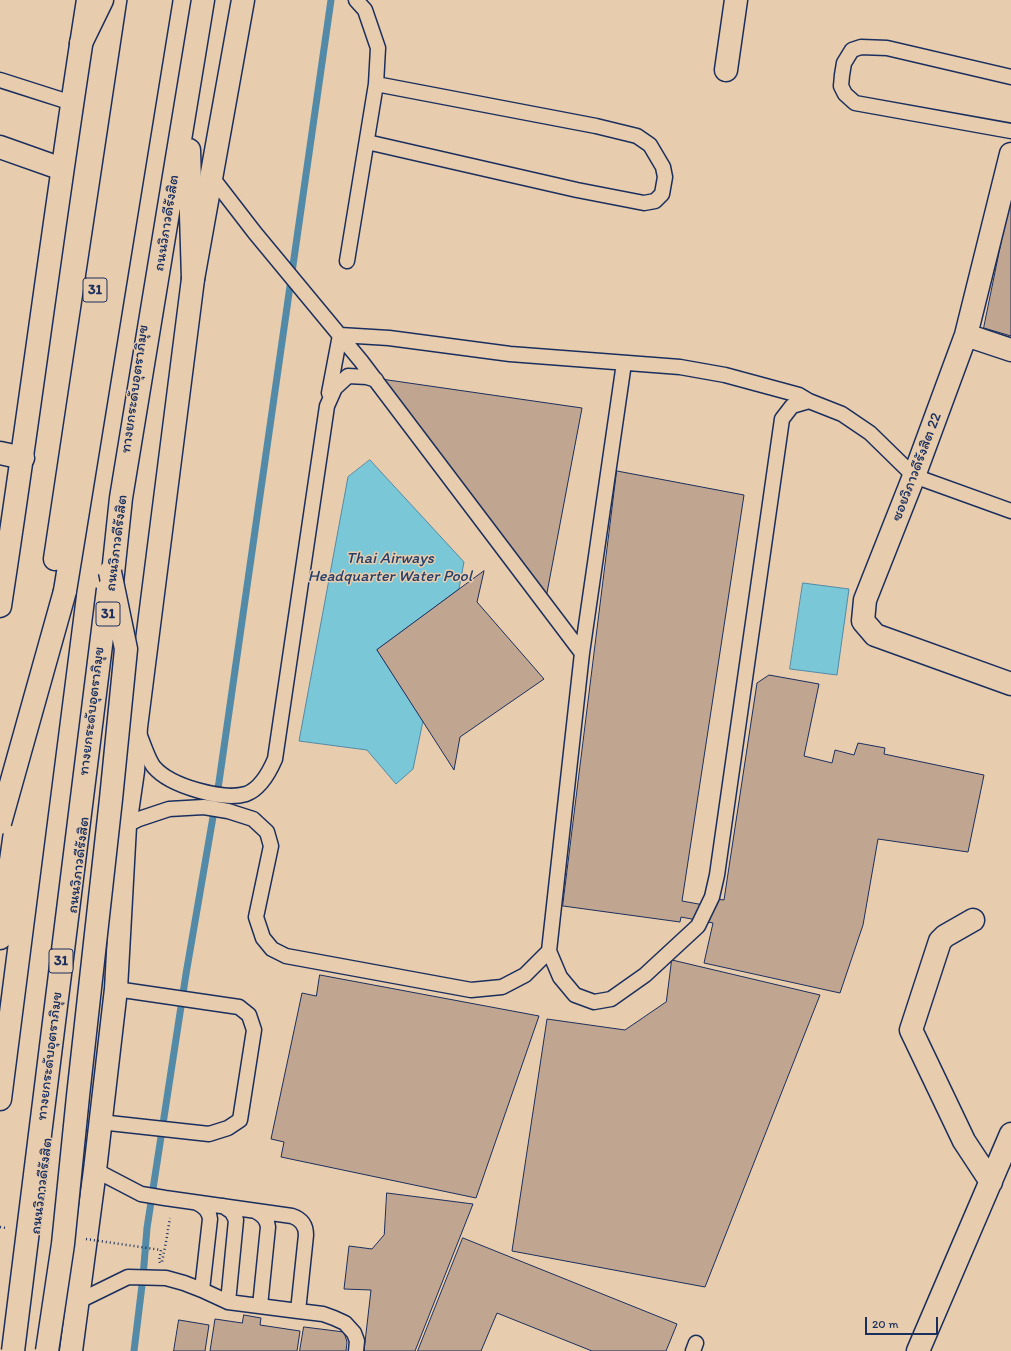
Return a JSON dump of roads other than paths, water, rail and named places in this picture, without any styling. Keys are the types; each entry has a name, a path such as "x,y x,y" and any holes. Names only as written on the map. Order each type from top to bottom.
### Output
{"main road":[{"path":"0,606 23,458 62,169 88,0"},
{"path":"81,43 102,0"},
{"name":"31","path":"0,938 51,580 139,0"},
{"name":"31","path":"0,1099 65,591 161,0"},
{"name":"ทางยกระดับอุตราภิมุข","path":"13,1351 110,572 191,0"},
{"name":"ถนนวิภาวดีรังสิต","path":"22,1351 121,498 188,101 203,0"},
{"path":"74,1350 77,1302 95,1170 116,989 125,826 133,772 136,727 193,279 243,0"},
{"path":"726,70 736,0"},
{"path":"188,101 193,279"},
{"path":"0,147 62,169"},
{"name":"ซอยวิภาวดีรังสิต 22","path":"1011,154 966,335 914,476 865,600 863,621 875,635 1011,684"},
{"path":"966,335 1011,350"},
{"path":"1,453 23,458"},
{"path":"48,1351 63,1244 126,649 110,572"},
{"path":"0,823 65,591"},
{"path":"973,920 945,936 940,941 911,1030 964,1141 991,1182"},
{"path":"918,1351 1011,1134"}],"lane":[{"path":"347,261 376,84 378,48 365,10 356,0"},
{"path":"1011,77 887,48 861,46 852,50 844,63 841,86 845,94 855,103 1011,131"},
{"path":"0,80 72,103"},
{"path":"367,142 577,190 644,203 655,201 662,194 665,177 663,167 654,150 650,145 637,136 596,126 376,84"},
{"path":"211,176 255,233 376,380 582,653"},
{"path":"340,335 389,338 510,354 680,367 725,375 799,395 809,401 842,414 870,432 914,476 1011,511"},
{"path":"136,727 154,767 168,779 207,792 229,796 247,793 263,781 269,772 275,760 326,406 340,335"},
{"path":"624,363 582,653 549,951 560,977 575,995 594,1002 611,999 645,975 698,926 712,897 719,859 782,419 792,406 809,401"},
{"path":"326,406 335,388 348,376 367,377 376,380"},
{"path":"125,826 139,819 169,809 204,807 228,811 253,819 267,832 271,846 256,916 263,938 272,949 286,956 471,990 502,987 525,975 549,951"},
{"path":"100,1122 210,1134 228,1128 240,1120 254,1030 249,1015 239,1007 116,989"},
{"path":"95,1170 141,1194 292,1216 301,1221 306,1228 306,1235 298,1311"},
{"path":"197,1203 203,1206 210,1219 202,1290"},
{"path":"223,1206 232,1212 236,1220 228,1302"},
{"path":"255,1211 263,1216 268,1227 260,1306"},
{"path":"77,1302 128,1277 166,1278 184,1283 228,1302 329,1316 344,1323 354,1333 356,1337 356,1351"}],"water":[{"name":"Thai Airways Headquarter Water Pool","path":"370,460 464,562 459,589 377,650 423,721 413,769 396,784 367,750 299,741 348,477"},
{"path":"803,583 849,589 837,675 790,669"}],"waterway":[{"path":"134,1351 147,1228 186,974 219,782 331,0"}]}
